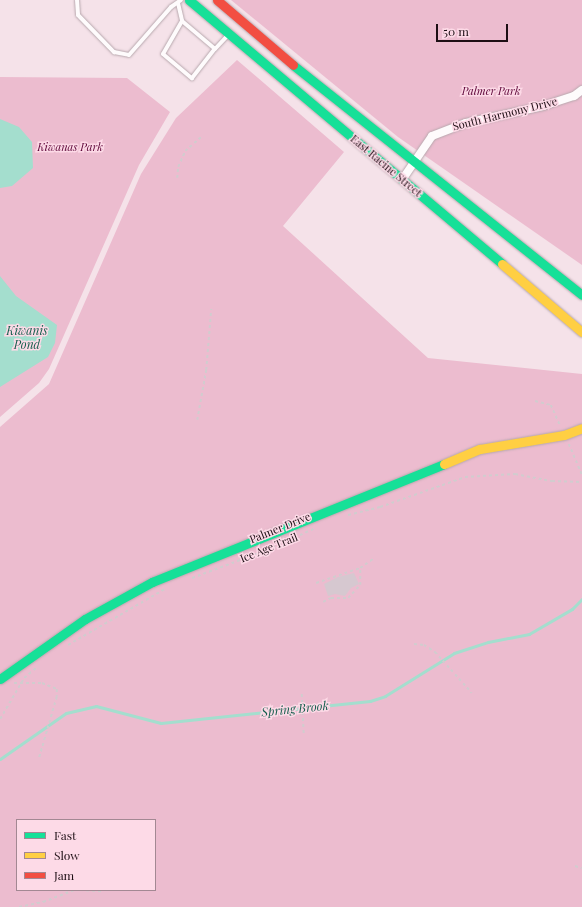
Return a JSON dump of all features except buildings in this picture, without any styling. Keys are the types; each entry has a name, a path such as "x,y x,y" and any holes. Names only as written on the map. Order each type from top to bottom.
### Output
{"main road":[{"name":"East Racine Street","path":"189,0 582,332"},
{"name":"East Racine Street","path":"217,0 319,88 582,295"},
{"name":"Palmer Drive","path":"4,681 85,619 152,582 480,449 564,435 582,428"}],"street":[{"name":"South Harmony Drive","path":"402,180 432,136 446,130 544,106 574,96 582,90"}],"lane":[{"path":"77,0 78,15 114,52 129,55 171,7 180,2 182,21 163,54 192,78 229,33"},
{"path":"182,21 215,49"}],"path":[{"path":"177,178 178,167 185,151 202,136"},
{"path":"197,420 206,370 211,309"},
{"path":"342,516 380,507 465,477 515,474 552,481 582,482"},
{"name":"Ice Age Trail","path":"188,580 274,548 316,527"},
{"path":"316,583 360,568 373,559"},
{"path":"323,602 331,598 348,598 360,585 360,568"},
{"path":"65,647 167,588"},
{"path":"414,644 424,645 435,652 472,692"},
{"path":"0,719 22,683 38,666"},
{"path":"4,681 42,683 57,689 54,708 39,759"},
{"path":"302,694 304,735"},
{"path":"575,866 582,868"},
{"path":"19,907 43,902 72,891"}],"green space":[{"name":"Palmer Park","path":"231,0 582,0 582,265 398,137"},
{"path":"237,60 344,152 283,226 428,358 582,374 582,907 0,907 0,427 49,384 141,174 176,118"},
{"name":"Kiwanas Park","path":"0,77 127,78 170,112 139,165 49,369 39,383 0,417"}],"water":[{"path":"0,119 19,127 32,142 33,168 12,186 0,188"},
{"name":"Kiwanis Pond","path":"0,276 16,296 57,325 55,343 48,357 0,387"}],"waterway":[{"name":"Spring Brook","path":"0,759 66,713 96,706 161,723 370,701 385,696 454,653 488,642 529,634 572,609 582,599"}],"traffic: fast":[{"path":"189,0 502,264"},
{"path":"293,65 582,295"},
{"path":"0,679 85,619 152,582 444,464"}],"traffic: slow":[{"path":"502,264 582,332"},
{"path":"444,464 480,449 564,435 582,428"}],"traffic: jam":[{"path":"217,0 293,65"}]}
